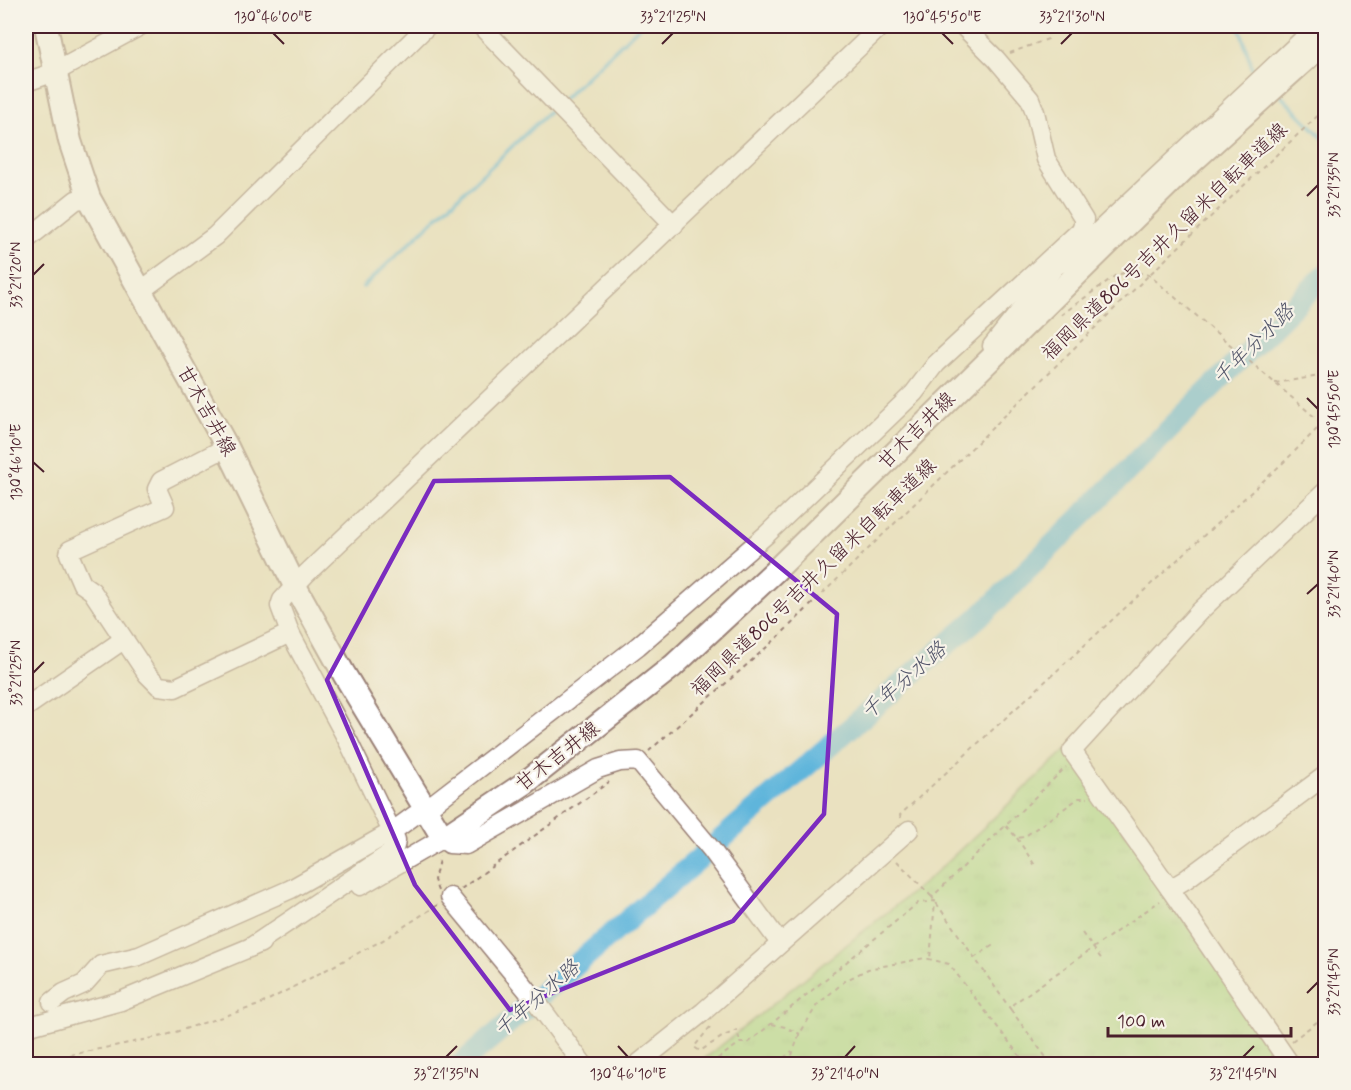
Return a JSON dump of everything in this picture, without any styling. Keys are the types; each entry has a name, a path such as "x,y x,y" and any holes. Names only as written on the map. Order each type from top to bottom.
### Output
{"main road":[{"name":"甘木吉井線","path":"46,26 70,141 89,198 227,447 296,586 344,674 446,841 525,783 673,666 775,571 1184,169 1326,41"}],"street":[{"path":"26,82 55,72 140,26"},
{"path":"140,292 215,236 427,26"},
{"path":"481,26 674,225"},
{"path":"251,947 389,854 396,846 393,831 290,633 280,606 282,600 881,26"},
{"path":"963,26 996,59 1030,99 1046,159 1084,220 1081,236 983,357 983,365"},
{"path":"1057,265 1068,260 1317,26"},
{"path":"26,240 76,200 89,198"},
{"path":"435,803 638,646 767,534 914,393 936,364 1083,228"},
{"path":"227,447 161,481 158,489 165,507 70,550 69,554 82,584 92,591 106,609 123,640 147,674 159,686 175,688 290,633"},
{"path":"1285,1057 1166,894 1072,751 1198,613 1326,490"},
{"path":"26,707 123,640"},
{"path":"26,1027 121,1001 260,944 446,841 466,845 598,769 620,762 638,761 711,849 780,943"},
{"path":"1166,894 1326,775"},
{"path":"52,1002 64,993 84,984 101,965 139,956 291,889 393,831 415,815"},
{"path":"638,1065 703,1012 907,832"},
{"path":"446,900 535,1000 583,1065"}],"path":[{"path":"996,59 1048,39 1049,26"},
{"name":"福岡県道806号吉井久留米自転車道線","path":"638,761 776,639 1149,275 1326,108"},
{"path":"907,832 900,815 1324,423 1149,275 1132,271 1116,275 1054,321"},
{"path":"1275,383 1326,375"},
{"path":"932,897 1065,769 1072,751"},
{"path":"26,1064 163,1036 259,1005 383,940 446,900 609,782"},
{"path":"1017,837 1024,837 1078,798 1089,798"},
{"path":"1006,826 1017,837 1036,867"},
{"path":"446,841 434,880 446,900"},
{"path":"887,850 932,897 1050,1065"},
{"path":"1011,1010 1013,1004 1166,894"},
{"path":"930,959 935,901"},
{"path":"710,1065 740,1043 748,1043 918,903 935,901"},
{"path":"1082,933 1103,961"},
{"path":"974,958 995,944"},
{"path":"789,1065 800,1034 817,1005 845,981 868,969 925,958 949,964 1026,1065"},
{"path":"1285,1057 1326,1015"},
{"path":"715,1021 694,1047 700,1050 722,1036 737,1030 740,1043"},
{"path":"771,1023 800,1034"},
{"path":"777,1065 794,1050"}],"highlighted area":[{"path":"670,477 837,614 824,814 733,921 510,1010 415,885 327,680 434,481"}],"green space":[{"path":"1067,749 1286,1064 698,1064 931,877"}],"waterway":[{"path":"562,100 640,26"},
{"path":"1239,26 1253,70"},
{"path":"1279,94 1326,141"},
{"path":"363,287 554,107"},
{"name":"千年分水路","path":"461,1064 988,609 1326,274"}]}
